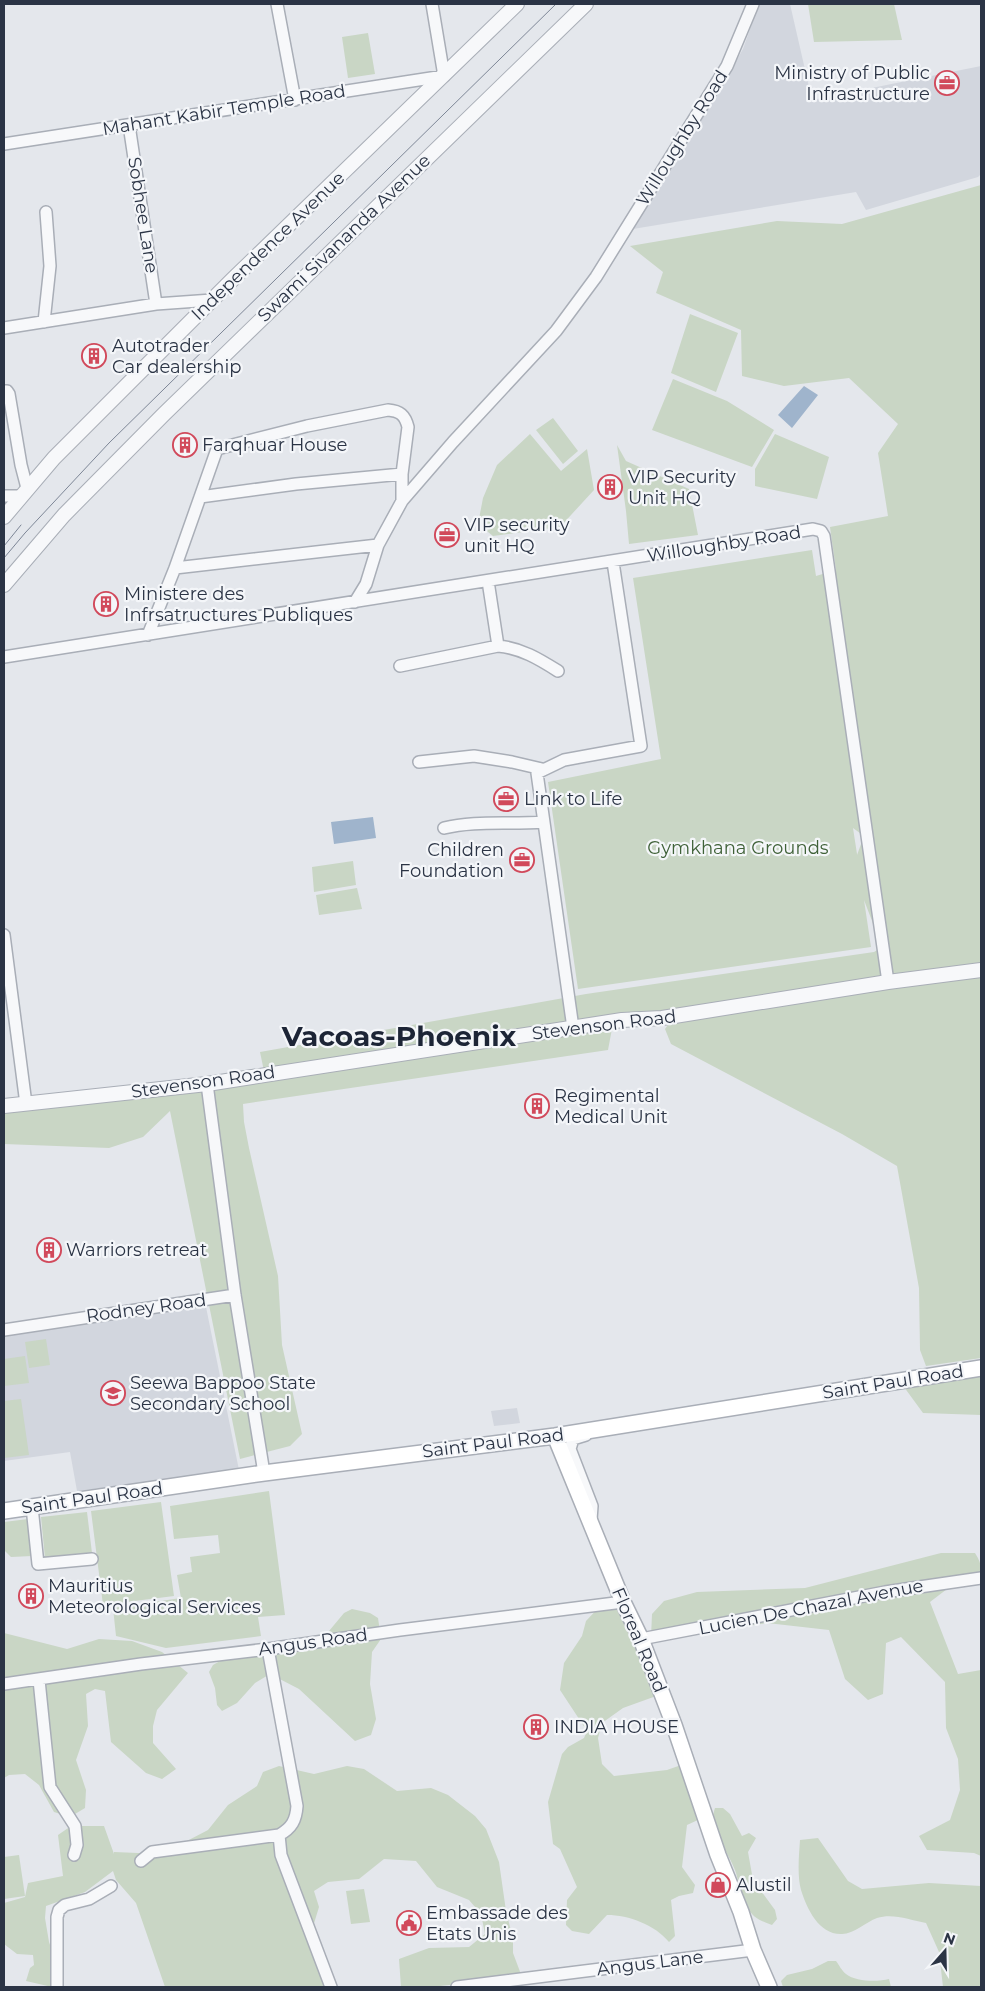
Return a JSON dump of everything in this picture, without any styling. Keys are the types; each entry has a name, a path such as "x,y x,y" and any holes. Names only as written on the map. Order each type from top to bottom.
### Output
{"main road":[{"name":"Saint Paul Road","path":"4,1511 264,1473 555,1436 981,1368"},
{"name":"Floreal Road","path":"555,1436 623,1602 641,1639 674,1725 703,1814 741,1912 753,1950 769,1987"}],"street":[{"path":"277,4 295,100"},
{"path":"432,4 444,76"},
{"name":"Independence Avenue","path":"4,517 54,458 212,300 517,4"},
{"name":"Swami Sivananda Avenue","path":"4,585 64,515 164,414 586,4"},
{"name":"Willoughby Road","path":"355,602 366,584 378,545 402,500 556,331 596,277 617,240 727,66 753,4"},
{"name":"Mahant Kabir Temple Road","path":"4,144 444,76"},
{"name":"Sobhee Lane","path":"129,125 156,304"},
{"path":"44,322 50,266 46,212"},
{"path":"4,328 156,304 212,300"},
{"path":"4,390 9,394 24,492 4,496"},
{"path":"148,635 175,568 217,449 308,426 388,410 400,413 406,419 408,426 402,474 402,500"},
{"path":"200,497 296,484 402,474"},
{"name":"Willoughby Road","path":"4,657 813,529 821,530 824,536 888,982"},
{"path":"175,568 378,545"},
{"path":"572,1028 537,773 564,760 641,746 613,562"},
{"path":"371,564 371,582 374,592 381,597"},
{"path":"488,581 498,646"},
{"path":"400,666 498,646 513,647 537,658 558,671"},
{"path":"419,762 474,756 542,769"},
{"path":"444,828 461,824 544,822"},
{"path":"4,935 26,1104"},
{"name":"Stevenson Road","path":"966,970 981,963"},
{"name":"Stevenson Road","path":"4,1106 207,1084 622,1020 662,1018 966,970 981,970"},
{"path":"207,1084 235,1295 264,1473"},
{"name":"Rodney Road","path":"4,1330 56,1320 235,1295"},
{"path":"591,1523 592,1506 570,1454 571,1443 579,1436 617,1430 628,1424"},
{"path":"32,1507 38,1564 92,1559"},
{"name":"Lucien De Chazal Avenue","path":"641,1639 886,1592 981,1578"},
{"name":"Angus Road","path":"4,1684 141,1664 623,1602"},
{"path":"141,1861 152,1852 279,1835 290,1828 296,1817 297,1806 268,1649"},
{"path":"39,1680 50,1787 75,1826 77,1845 74,1855"},
{"path":"279,1835 281,1855 331,1987"},
{"path":"57,1987 57,1917 59,1910 65,1905 89,1899 111,1886"},
{"name":"Angus Lane","path":"457,1987 753,1950"}],"shaded area":[{"path":"759,4 790,4 812,100 981,66 981,174 978,177 866,210 856,192 633,229 743,49"},
{"name":"Seewa Bappoo State Secondary School","path":"206,1307 239,1470 77,1491 70,1452 4,1461 4,1333"},
{"path":"517,1408 520,1423 494,1426 491,1411"}],"green space":[{"path":"808,4 894,4 902,40 814,42"},
{"path":"368,33 375,74 348,78 342,37"},
{"name":"Gymkhana Grounds","path":"981,185 981,1358 926,1366 920,1350 919,1288 897,1166 842,1134 671,1044 665,1029 670,1022 725,1001 614,1018 608,1050 243,1104 249,1148 278,1276 282,1345 302,1434 290,1446 240,1459 170,1111 143,1137 109,1148 4,1144 4,1112 265,1076 260,1052 586,994 874,952 882,947 864,900 871,947 578,989 548,782 661,759 633,578 812,550 816,576 836,570 830,527 888,516 878,453 898,424 849,378 784,386 742,376 741,330 656,293 663,272 630,246 777,221 842,224","holes":["853,828 864,836 857,855"]},
{"path":"690,314 738,333 716,392 671,373"},
{"path":"673,379 727,401 774,430 752,467 652,430"},
{"path":"553,418 578,451 563,464 536,430"},
{"path":"530,434 561,471 587,449 594,490 560,527 493,536 478,524 483,498 497,465"},
{"path":"775,434 829,457 817,499 755,486 755,469"},
{"path":"617,445 626,461 689,489 698,535 629,544"},
{"path":"353,861 356,885 314,892 312,867"},
{"path":"357,888 362,909 319,915 316,895"},
{"path":"46,1339 50,1365 29,1368 25,1342"},
{"path":"25,1356 29,1383 4,1386 4,1359"},
{"path":"981,1375 981,1415 923,1413 904,1387"},
{"path":"21,1399 29,1455 4,1458 4,1401"},
{"path":"269,1491 285,1615 258,1617 261,1636 166,1648 116,1636 113,1608 181,1598 177,1575 192,1572 190,1557 220,1553 218,1535 174,1539 170,1506"},
{"path":"161,1502 174,1596 103,1605 91,1511"},
{"path":"87,1512 92,1553 45,1558 41,1517"},
{"path":"28,1519 32,1556 11,1557 4,1550 4,1522"},
{"path":"941,1553 975,1553 981,1568 978,1583 947,1589 930,1602 958,1674 981,1670 981,1856 974,1853 927,1850 919,1836 950,1820 960,1790 958,1759 946,1728 945,1682 901,1637 886,1643 883,1694 868,1700 845,1679 829,1630 767,1623 667,1639 651,1637 652,1614 664,1601 697,1592 805,1588"},
{"path":"601,1605 619,1605 659,1695 623,1708 602,1723 598,1738 602,1764 614,1776 667,1770 684,1764 700,1819 687,1825 682,1867 695,1885 693,1893 671,1900 675,1936 669,1942 641,1922 615,1915 607,1915 589,1934 572,1931 566,1925 567,1900 577,1887 560,1849 553,1844 548,1802 562,1754 568,1747 584,1738 587,1731 560,1690 564,1663 582,1636 586,1621"},
{"path":"352,1609 370,1613 378,1618 381,1639 372,1652 370,1684 376,1719 371,1735 355,1741 299,1689 270,1674 255,1683 237,1703 222,1711 217,1705 215,1688 209,1672 213,1665 244,1653 307,1645 321,1633 329,1631 344,1613"},
{"path":"4,1633 67,1649 99,1639 132,1641 162,1652 188,1673 157,1710 153,1726 153,1743 176,1769 162,1779 146,1773 111,1742 105,1691 95,1689 86,1694 88,1726 76,1760 86,1790 85,1808 70,1817 54,1812 39,1785 25,1774 9,1775 4,1778"},
{"path":"279,1766 314,1774 347,1766 364,1769 397,1791 431,1788 448,1795 475,1816 486,1829 499,1862 506,1911 513,1939 513,1953 522,1977 431,1987 401,1987 399,1959 429,1948 469,1947 485,1934 481,1914 469,1900 437,1887 416,1861 384,1859 359,1879 328,1882 314,1891 319,1907 308,1943 325,1987 165,1987 136,1903 116,1880 113,1871 85,1892 46,1906 45,1918 49,1942 54,1956 52,1987 26,1981 30,1968 34,1965 33,1955 17,1954 4,1944 4,1903 25,1897 28,1883 63,1876 58,1835 71,1826 104,1826 114,1854 114,1852 162,1854 208,1830 228,1805 257,1786 263,1772"},
{"path":"715,1808 723,1808 730,1814 742,1836 749,1833 756,1838 748,1852 753,1880 775,1910 777,1919 772,1925 755,1916 749,1911 745,1903 732,1862 716,1832 713,1816"},
{"path":"818,1838 848,1881 862,1889 929,1883 981,1886 981,1987 943,1987 939,1952 926,1923 889,1916 877,1918 851,1932 842,1934 834,1933 821,1926 811,1913 801,1890 799,1872 800,1840"},
{"path":"19,1855 25,1896 4,1899 4,1857"},
{"path":"364,1889 370,1922 351,1924 346,1891"},
{"path":"828,1961 836,1961 845,1973 855,1979 879,1981 889,1979 891,1987 783,1987 781,1981 787,1975 812,1969"}],"water":[{"path":"804,386 818,395 792,428 778,415"},
{"path":"373,817 376,838 334,844 331,822"}],"tram line":[{"path":"4,558 109,443 556,4"},
{"path":"4,546 21,525"}],"place":[{"name":"Ministry of Public Infrastructure","path":"947,83"},
{"name":"Autotrader Car dealership","path":"94,356"},
{"name":"Farqhuar House","path":"185,445"},
{"name":"VIP Security Unit HQ","path":"610,487"},
{"name":"VIP security unit HQ","path":"447,535"},
{"name":"Ministere des Infrsatructures Publiques","path":"106,604"},
{"name":"Link to Life","path":"506,799"},
{"name":"Children Foundation","path":"522,860"},
{"name":"Regimental Medical Unit","path":"537,1106"},
{"name":"Warriors retreat","path":"49,1250"},
{"name":"Seewa Bappoo State Secondary School","path":"113,1393"},
{"name":"Mauritius Meteorological Services","path":"31,1596"},
{"name":"INDIA HOUSE","path":"536,1727"},
{"name":"Alustil","path":"718,1885"},
{"name":"Embassade des Etats Unis","path":"409,1923"}],"district":[{"name":"Vacoas-Phoenix","path":"399,1036"}]}
